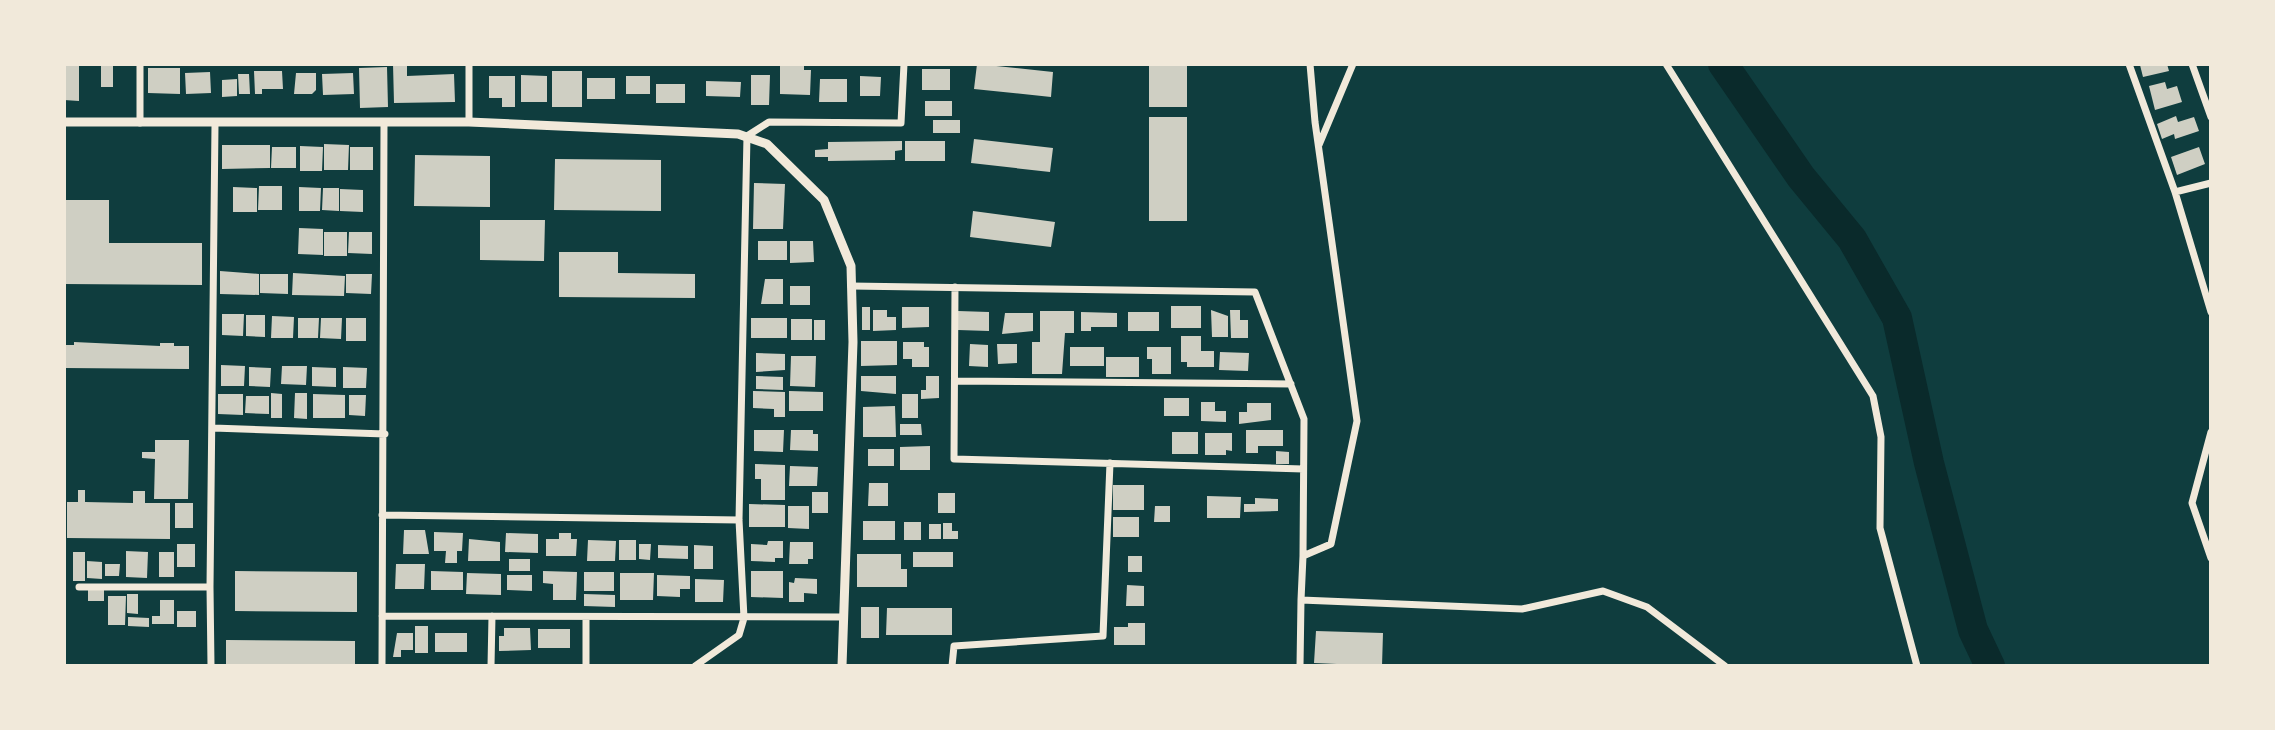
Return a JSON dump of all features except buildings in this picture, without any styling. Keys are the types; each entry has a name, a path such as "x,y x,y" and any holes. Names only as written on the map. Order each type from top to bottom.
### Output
{"street":[{"path":"140,64 140,123"},
{"path":"469,64 469,122"},
{"path":"747,136 769,122 901,123 904,64"},
{"path":"1303,556 1331,544 1357,421 1318,147 1310,64"},
{"path":"1318,147 1353,64"},
{"path":"1666,64 1873,396 1881,437 1880,528 1917,666"},
{"path":"2129,64 2175,192 2211,312"},
{"path":"2192,64 2211,117"},
{"path":"2200,86 2211,84"},
{"path":"64,122 215,125 469,122 747,136 767,144 824,200 851,266 853,342 842,666"},
{"path":"211,666 215,125"},
{"path":"382,666 384,125"},
{"path":"695,666 739,635 744,618 739,520 747,136"},
{"path":"2175,192 2211,183"},
{"path":"851,286 1255,292 1304,419 1300,666"},
{"path":"955,287 954,459 1303,469"},
{"path":"955,381 1291,384"},
{"path":"213,428 385,434"},
{"path":"2211,432 2192,503 2211,558"},
{"path":"952,666 954,646 1103,636 1110,463"},
{"path":"382,515 739,520"},
{"path":"79,587 210,587"},
{"path":"1301,600 1522,609 1603,591 1647,607 1725,666"},
{"path":"382,616 844,617"},
{"path":"491,666 492,616"},
{"path":"586,617 586,666"}],"waterway":[{"path":"1723,64 1801,177 1852,239 1897,318 1929,463 1973,630 1990,666"}]}
